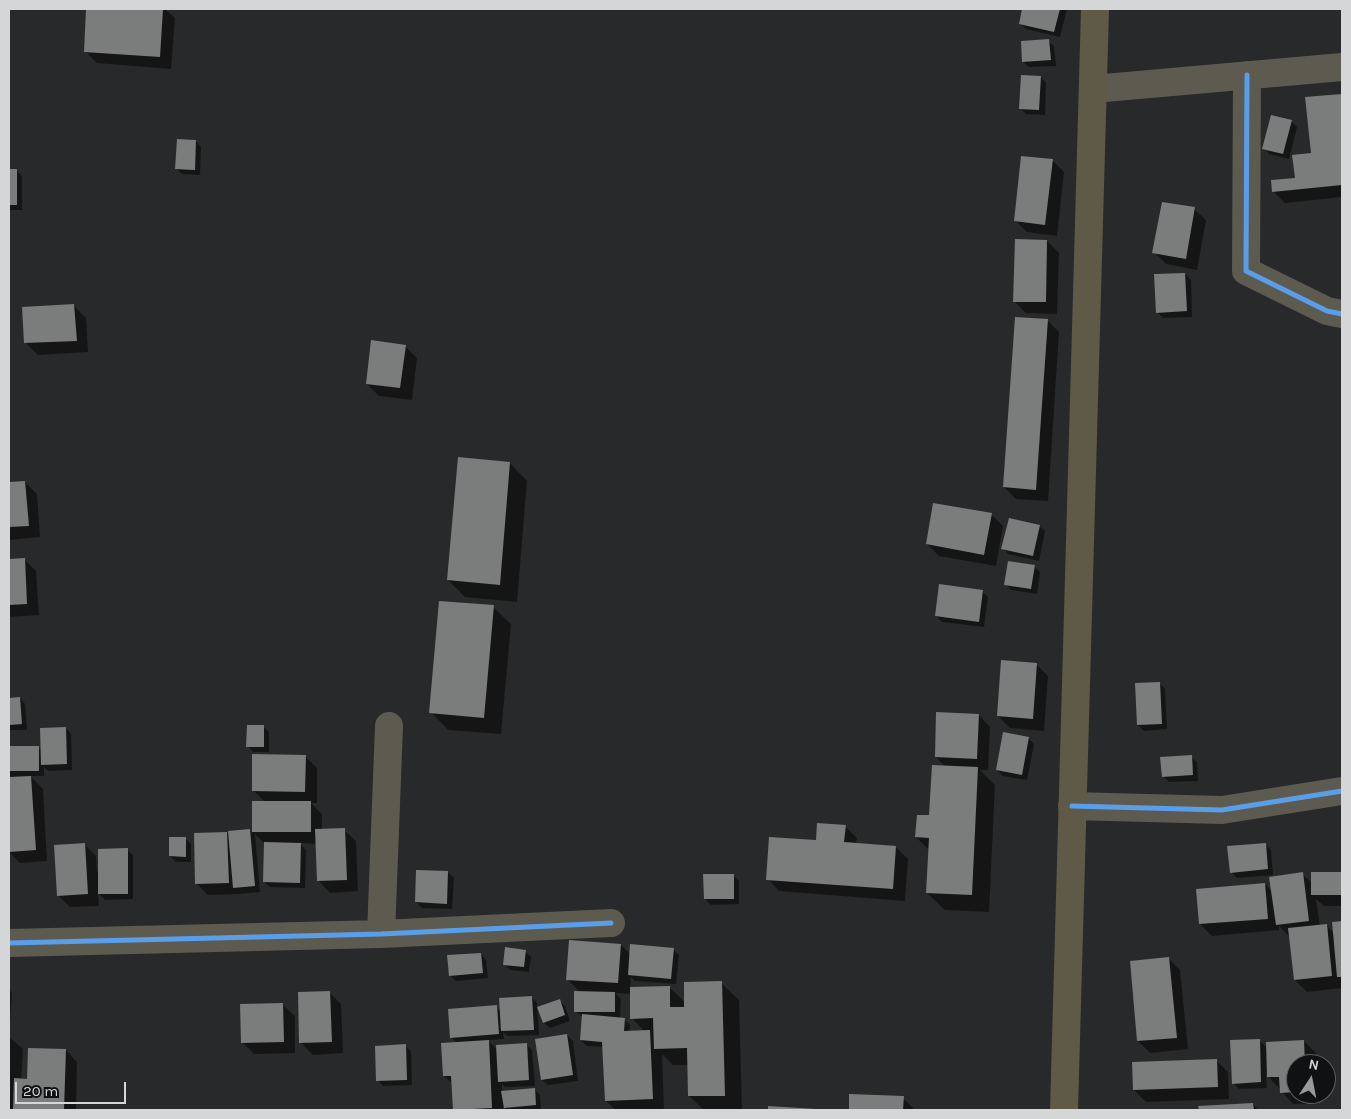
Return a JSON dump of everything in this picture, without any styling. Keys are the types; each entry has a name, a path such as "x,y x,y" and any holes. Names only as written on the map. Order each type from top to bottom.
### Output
{"main road":[{"path":"1064,1110 1095,9"}],"street":[{"path":"1093,89 1342,67"},
{"path":"1247,76 1246,271 1327,311 1342,314"},
{"path":"381,934 389,726"},
{"path":"1072,806 1222,810 1342,791"},
{"path":"9,943 381,934 611,923"}],"building":[{"path":"86,9 163,9 160,57 84,52"},
{"path":"1022,9 1060,9 1054,32 1019,24"},
{"path":"1049,39 1051,60 1022,62 1021,41"},
{"path":"1021,75 1041,76 1039,110 1019,109"},
{"path":"1342,94 1342,185 1272,192 1271,180 1295,178 1292,155 1311,153 1305,97"},
{"path":"1271,115 1292,120 1283,154 1262,149"},
{"path":"177,139 196,140 195,170 175,169"},
{"path":"1021,156 1053,159 1045,225 1014,221"},
{"path":"9,169 17,169 17,205 9,205"},
{"path":"1162,202 1195,207 1186,259 1152,253"},
{"path":"1015,239 1047,240 1046,302 1013,302"},
{"path":"1185,273 1187,311 1156,313 1154,274"},
{"path":"74,304 77,341 24,343 22,307"},
{"path":"1015,317 1048,319 1036,490 1003,487"},
{"path":"371,340 406,345 400,388 366,384"},
{"path":"458,457 510,462 500,585 447,580"},
{"path":"25,481 29,526 9,527 9,482"},
{"path":"933,503 992,513 984,555 926,544"},
{"path":"1009,518 1040,525 1033,556 1001,549"},
{"path":"25,558 27,604 9,605 9,559"},
{"path":"1008,561 1035,565 1031,589 1004,585"},
{"path":"939,584 983,590 979,622 935,616"},
{"path":"439,601 494,605 484,718 429,713"},
{"path":"1001,660 1037,663 1033,719 997,716"},
{"path":"1160,682 1162,724 1137,725 1135,683"},
{"path":"20,697 22,724 9,725 9,698"},
{"path":"936,712 979,714 977,759 935,757"},
{"path":"247,725 264,725 264,747 246,747"},
{"path":"66,727 67,764 41,765 40,728"},
{"path":"1003,732 1029,737 1022,775 996,770"},
{"path":"9,746 39,746 39,771 9,771"},
{"path":"252,754 306,755 305,792 252,791"},
{"path":"1192,755 1193,775 1162,777 1160,757"},
{"path":"932,765 978,767 972,895 926,893 929,838 915,837 917,815 929,815"},
{"path":"31,776 36,850 9,852 9,777"},
{"path":"252,801 311,801 311,832 252,832"},
{"path":"817,823 846,825 844,842 896,846 893,889 766,880 769,837 816,840"},
{"path":"345,828 347,880 317,881 315,829"},
{"path":"250,829 255,886 233,888 228,831"},
{"path":"227,832 229,883 195,884 194,833"},
{"path":"169,837 186,837 186,857 169,856"},
{"path":"264,842 301,843 300,883 263,882"},
{"path":"85,843 88,894 57,896 54,845"},
{"path":"1266,843 1268,869 1230,873 1227,846"},
{"path":"128,848 128,894 98,894 98,849"},
{"path":"416,870 448,871 447,904 415,902"},
{"path":"1303,872 1309,921 1276,925 1269,877"},
{"path":"1311,872 1342,872 1342,895 1311,895"},
{"path":"703,874 734,874 734,899 704,899"},
{"path":"1265,883 1268,919 1199,924 1196,889"},
{"path":"1342,921 1342,977 1337,977 1332,922"},
{"path":"1327,924 1332,976 1294,980 1288,928"},
{"path":"569,940 621,944 618,983 566,980"},
{"path":"630,944 674,948 671,979 628,975"},
{"path":"505,947 526,950 524,967 503,965"},
{"path":"481,953 483,973 449,976 447,955"},
{"path":"1169,957 1177,1038 1137,1041 1130,961"},
{"path":"722,981 725,1096 688,1096 687,1048 654,1049 653,1018 630,1019 630,987 670,986 670,1007 684,1007 684,982"},
{"path":"330,991 332,1042 299,1043 298,992"},
{"path":"574,991 615,992 615,1012 574,1012"},
{"path":"532,996 534,1030 501,1031 499,998"},
{"path":"560,999 565,1015 543,1023 537,1007"},
{"path":"283,1003 284,1042 241,1043 240,1004"},
{"path":"497,1005 499,1034 450,1038 448,1009"},
{"path":"582,1014 625,1018 624,1031 650,1030 653,1099 605,1101 602,1042 580,1040"},
{"path":"567,1034 573,1075 541,1080 535,1039"},
{"path":"1260,1039 1261,1082 1232,1084 1230,1040"},
{"path":"489,1040 492,1108 453,1110 451,1076 443,1076 441,1043"},
{"path":"1304,1040 1305,1054 1286,1054 1286,1093 1280,1093 1279,1077 1267,1077 1266,1042"},
{"path":"527,1043 529,1080 498,1082 496,1045"},
{"path":"406,1044 407,1080 376,1081 375,1046"},
{"path":"28,1048 66,1049 64,1110 13,1110 14,1078 27,1079"},
{"path":"1217,1059 1218,1087 1133,1090 1132,1062"},
{"path":"535,1088 536,1105 504,1108 501,1091"},
{"path":"849,1094 904,1096 903,1110 849,1110"},
{"path":"1253,1103 1254,1110 1199,1110 1198,1106"},
{"path":"768,1106 816,1109 816,1110 768,1110"}],"cycle path":[{"path":"1247,75 1246,271 1327,311 1342,314"},
{"path":"1072,806 1222,810 1342,791"},
{"path":"9,943 381,934 611,923"}]}
